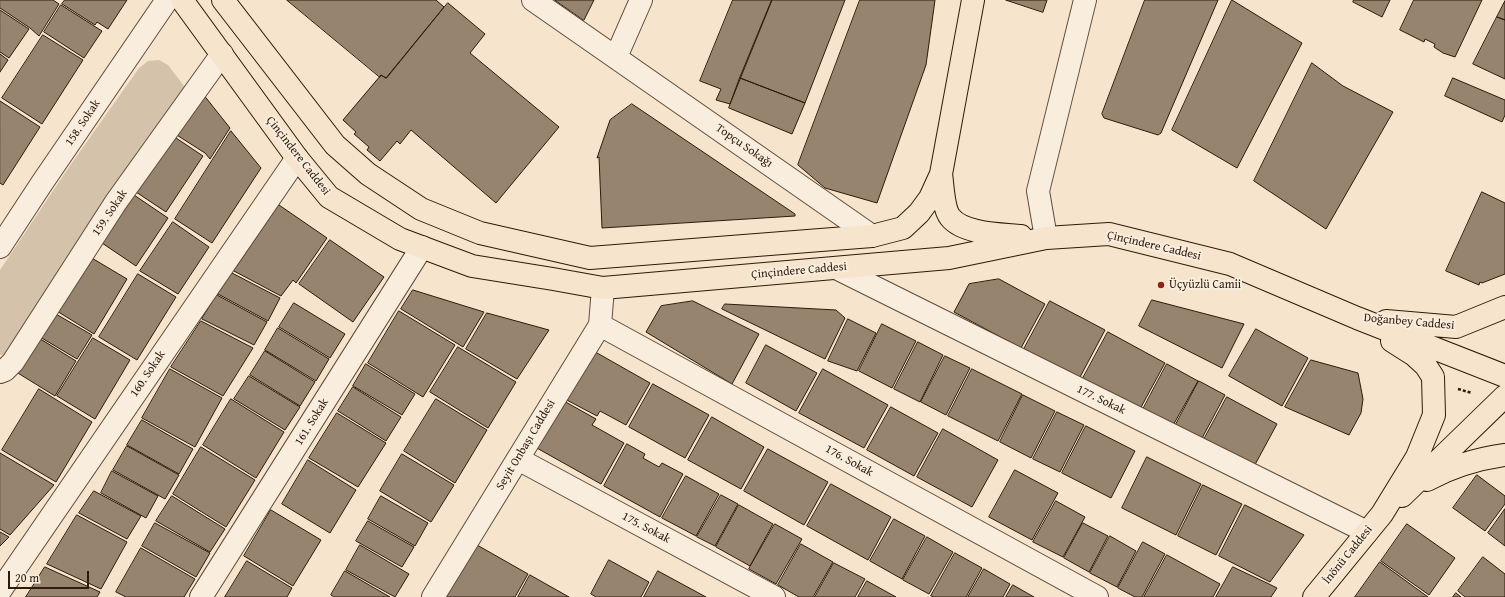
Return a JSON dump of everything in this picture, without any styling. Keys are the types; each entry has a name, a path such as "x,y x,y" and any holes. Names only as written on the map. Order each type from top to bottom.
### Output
{"main road":[{"name":"Çinçindere Caddesi","path":"182,0 297,158 329,197 400,239 472,266 602,288 949,258 1046,238 1109,234 1230,264 1357,318 1505,376"},
{"path":"223,0 335,145 368,174 421,209 480,233 590,258 872,236 903,228 919,213 930,198 942,174"},
{"path":"973,0 942,174 945,202 950,217 963,227 989,233 1046,238"},
{"name":"Doğanbey Caddesi","path":"1357,318 1407,324 1456,327 1505,307"},
{"path":"1357,318 1414,355 1426,366 1433,377 1434,415 1417,457 1382,514"},
{"path":"1382,514 1481,421 1505,396"},
{"path":"1404,494 1440,473 1477,459 1505,454"},
{"name":"İnönü Caddesi","path":"1314,597 1382,514"}],"street":[{"name":"158. Sokak","path":"0,247 166,0"},
{"name":"Topçu Sokağı","path":"533,0 872,236"},
{"path":"616,57 641,0"},
{"path":"1046,238 1038,191 1085,0"},
{"name":"159. Sokak","path":"0,372 5,370 13,362 116,202 222,54"},
{"name":"160. Sokak","path":"0,590 297,158"},
{"name":"161. Sokak","path":"201,597 422,247"},
{"name":"177. Sokak","path":"836,268 1367,532"},
{"name":"Seyit Onbaşı Caddesi","path":"433,597 600,324 602,288"},
{"name":"176. Sokak","path":"600,324 1097,597"},
{"name":"175. Sokak","path":"518,459 774,597"}],"shaded area":[{"path":"159,60 168,65 184,86 181,99 5,355 0,355 0,270 67,170 139,68 148,61"}],"building":[{"path":"0,0 53,0 59,4 39,36 30,28 0,8"},
{"path":"65,0 127,0 108,29 97,22 95,25 62,4"},
{"path":"287,0 436,0 444,7 386,78 381,75 380,77"},
{"path":"555,0 594,0 584,20"},
{"path":"733,0 772,0 730,104 716,100 721,89 700,81"},
{"path":"772,0 845,0 805,103 740,78"},
{"path":"860,0 935,0 926,65 877,203 825,188 798,165"},
{"path":"1006,0 1047,0 1043,12"},
{"path":"1145,0 1218,0 1161,133 1158,135 1104,118 1102,114"},
{"path":"1232,0 1302,43 1237,168 1172,130"},
{"path":"1354,0 1390,0 1382,17 1353,2"},
{"path":"1414,0 1482,0 1455,57 1443,53 1434,47 1435,44 1425,39 1424,42 1400,30"},
{"path":"1505,1 1505,20 1497,17"},
{"path":"448,3 485,34 470,53 559,127 496,203 411,130 400,144 397,141 380,161 367,150 369,147 354,134 356,132 343,120 381,75 386,78"},
{"path":"61,5 102,31 84,58 44,32"},
{"path":"0,10 29,29 9,58 0,52"},
{"path":"1497,17 1505,20 1505,79 1473,64"},
{"path":"43,35 83,60 42,124 2,98"},
{"path":"0,54 8,60 0,72"},
{"path":"1312,63 1343,86 1393,112 1326,229 1254,181"},
{"path":"740,78 805,103 792,134 729,108"},
{"path":"1453,78 1505,100 1505,115 1502,122 1445,96"},
{"path":"199,89 230,128 210,159 205,153 172,132"},
{"path":"0,101 40,127 3,185 0,183"},
{"path":"632,104 795,214 795,216 602,228 599,157 597,158 610,120"},
{"path":"231,131 261,168 212,243 175,219"},
{"path":"170,134 203,156 166,212 133,190"},
{"path":"1482,192 1505,203 1505,274 1482,283 1480,282 1479,285 1446,271"},
{"path":"131,193 168,218 136,266 99,241"},
{"path":"279,205 327,238 296,283 293,280 281,296 234,271"},
{"path":"173,222 209,247 178,294 140,271"},
{"path":"330,240 384,277 353,322 299,284"},
{"path":"85,254 127,279 94,334 52,308"},
{"path":"232,273 280,298 268,321 218,294"},
{"path":"138,274 176,297 137,360 99,337"},
{"path":"999,279 1045,304 1021,348 954,312 969,284"},
{"path":"413,290 484,312 463,347 401,309"},
{"path":"217,295 267,322 254,345 202,319"},
{"path":"1152,300 1244,324 1222,368 1139,326"},
{"path":"693,301 759,334 732,384 646,332 661,306"},
{"path":"1050,301 1105,330 1079,379 1024,349"},
{"path":"294,303 345,334 330,358 279,327"},
{"path":"725,304 836,310 845,318 825,359 722,309"},
{"path":"49,310 92,335 77,359 35,334"},
{"path":"399,311 455,345 423,397 368,363"},
{"path":"487,313 549,330 517,379 466,349"},
{"path":"848,319 876,333 857,371 828,361"},
{"path":"201,321 253,348 223,396 171,367"},
{"path":"882,324 916,341 892,388 859,371"},
{"path":"278,328 329,359 316,381 265,350"},
{"path":"1256,329 1308,358 1282,406 1229,376"},
{"path":"1108,332 1165,363 1139,411 1082,380"},
{"path":"34,335 76,361 55,396 13,370"},
{"path":"93,338 130,360 95,419 57,396"},
{"path":"918,342 943,355 920,402 894,389"},
{"path":"766,345 817,373 796,411 746,383"},
{"path":"458,347 516,382 488,428 430,392"},
{"path":"590,349 650,383 626,425 600,411 597,416 563,398"},
{"path":"265,351 315,382 300,406 250,375"},
{"path":"945,356 970,368 946,415 921,402"},
{"path":"1311,360 1358,373 1363,399 1361,413 1349,435 1285,407"},
{"path":"366,364 415,394 402,415 353,386"},
{"path":"1167,364 1198,381 1171,429 1141,413"},
{"path":"170,369 222,398 195,447 142,418"},
{"path":"823,369 888,405 864,448 799,413"},
{"path":"972,369 1022,394 998,441 948,416"},
{"path":"249,376 300,407 285,430 234,399"},
{"path":"1199,381 1225,395 1199,444 1173,430"},
{"path":"653,384 709,415 685,458 629,427"},
{"path":"353,387 401,417 386,441 338,411"},
{"path":"39,389 92,422 56,482 2,450"},
{"path":"1023,395 1055,411 1031,458 1000,442"},
{"path":"1227,397 1277,424 1251,472 1201,445"},
{"path":"231,399 284,432 256,478 203,445"},
{"path":"436,399 487,430 455,483 404,451"},
{"path":"562,400 596,419 592,425 624,443 601,484 535,447"},
{"path":"891,407 938,433 914,476 867,450"},
{"path":"1057,412 1084,425 1060,472 1033,459"},
{"path":"337,413 386,443 358,487 309,458"},
{"path":"712,417 764,447 741,489 688,460"},
{"path":"142,420 193,449 179,474 127,445"},
{"path":"1086,426 1135,451 1111,498 1062,473"},
{"path":"943,429 998,460 972,507 917,477"},
{"path":"627,444 645,454 643,458 659,467 662,463 683,474 660,517 604,486"},
{"path":"127,446 179,475 165,499 113,470"},
{"path":"201,447 255,480 226,527 173,494"},
{"path":"768,449 828,482 804,525 744,491"},
{"path":"0,453 54,485 10,535 0,529"},
{"path":"402,454 454,485 431,522 380,491"},
{"path":"1147,457 1201,484 1176,535 1122,508"},
{"path":"308,460 356,490 330,533 282,504"},
{"path":"1015,470 1058,493 1032,540 989,517"},
{"path":"112,471 158,496 146,518 101,493"},
{"path":"1477,475 1505,496 1505,504 1485,531 1453,508"},
{"path":"686,476 719,494 696,536 662,518"},
{"path":"831,484 891,517 868,560 807,526"},
{"path":"1203,485 1242,504 1216,555 1178,536"},
{"path":"94,491 141,516 127,539 79,513"},
{"path":"721,495 738,504 715,546 697,537"},
{"path":"172,496 225,529 210,552 156,521"},
{"path":"381,496 428,523 415,546 368,519"},
{"path":"1056,501 1085,517 1063,557 1033,542"},
{"path":"739,505 773,524 750,566 716,547"},
{"path":"1245,505 1304,535 1270,582 1219,556"},
{"path":"1505,509 1505,546 1488,533"},
{"path":"271,510 321,540 293,586 244,556"},
{"path":"77,515 127,542 101,589 47,564"},
{"path":"894,519 925,536 902,579 870,561"},
{"path":"368,521 414,547 402,567 356,541"},
{"path":"155,523 210,553 196,577 142,546"},
{"path":"1083,523 1108,536 1089,572 1064,558"},
{"path":"775,524 802,539 776,584 749,569"},
{"path":"1407,524 1455,558 1429,595 1381,561"},
{"path":"0,532 9,537 0,546"},
{"path":"1110,536 1136,551 1117,587 1090,573"},
{"path":"927,537 953,552 929,594 903,580"},
{"path":"470,541 528,574 515,597 439,597"},
{"path":"1143,542 1165,554 1142,597 1135,597 1118,588"},
{"path":"801,544 833,562 813,597 799,597 778,585"},
{"path":"360,545 409,574 395,597 346,570"},
{"path":"141,548 195,579 184,597 126,597 116,592"},
{"path":"955,553 982,568 966,597 931,596"},
{"path":"1167,555 1220,584 1213,597 1144,597"},
{"path":"1483,557 1505,574 1505,597 1465,597 1458,591"},
{"path":"609,560 649,582 641,597 596,597 591,594"},
{"path":"247,561 292,588 287,597 225,597"},
{"path":"1380,562 1428,597 1355,597"},
{"path":"834,563 865,579 855,597 815,597"},
{"path":"45,567 100,592 97,597 26,597"},
{"path":"1233,567 1277,588 1271,597 1216,597"},
{"path":"984,569 1010,584 1003,597 968,597"},
{"path":"345,571 390,597 334,597 331,595"},
{"path":"658,571 706,597 644,597"},
{"path":"530,575 569,597 518,597"},
{"path":"867,581 896,597 858,597"},
{"path":"1013,585 1034,597 1006,597"},
{"path":"1456,593 1461,597 1453,597"}],"place":[{"name":"Üçyüzlü Camii","path":"1161,285"}]}
